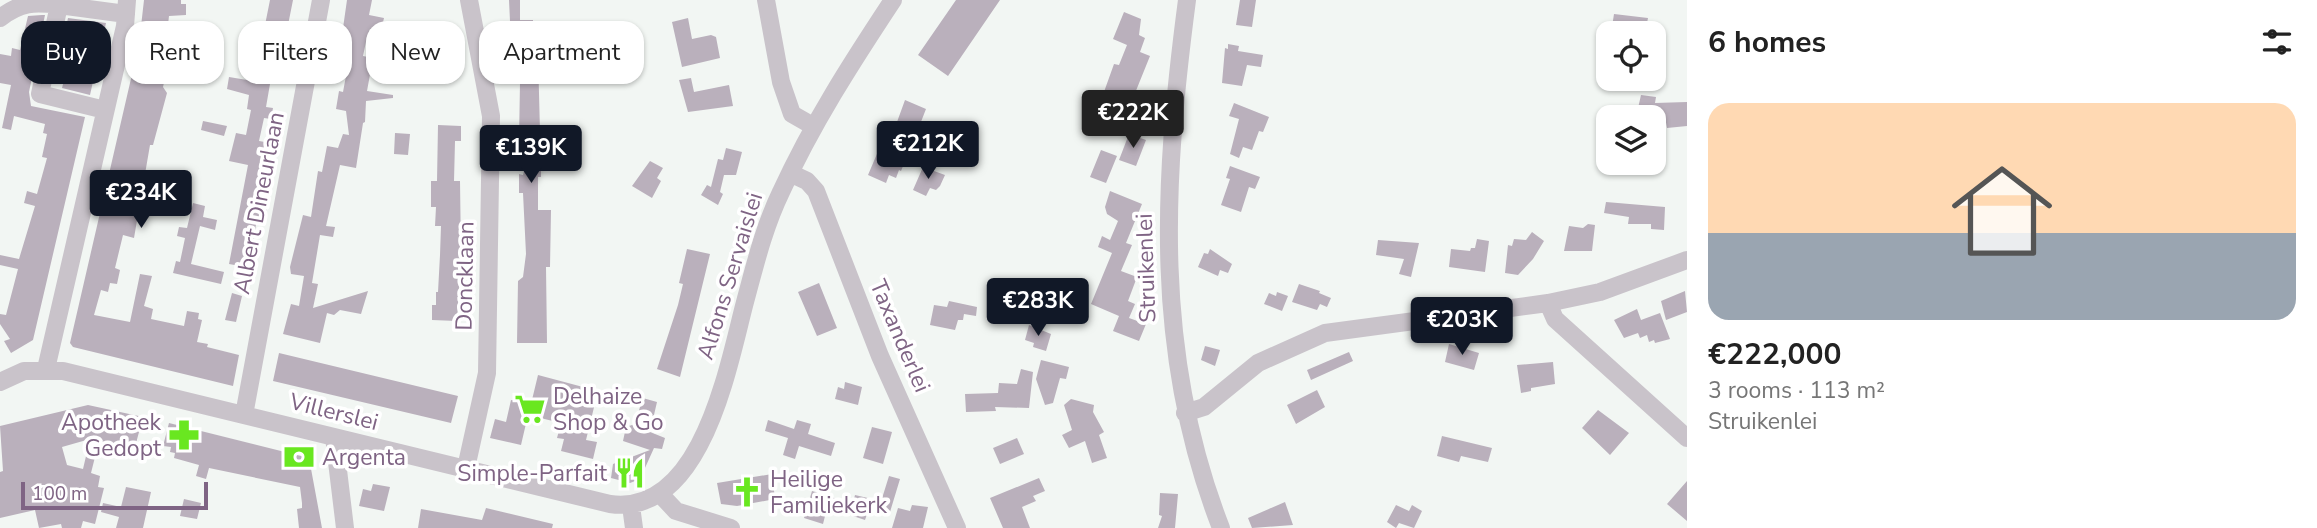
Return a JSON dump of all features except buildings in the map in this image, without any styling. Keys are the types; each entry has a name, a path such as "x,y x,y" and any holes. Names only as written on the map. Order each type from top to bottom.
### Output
{"street":[{"name":"Albert Dineurlaan","path":"244,415 321,0"},
{"name":"Doncklaan","path":"466,468 487,373 491,116 469,0"},
{"path":"766,0 781,82 792,114 813,126"},
{"name":"Alfons Servaislei","path":"660,494 690,458 713,415 758,253 790,173 813,126 893,0"},
{"name":"Struikenlei","path":"1187,0 1175,92 1167,250 1175,355 1185,413 1204,485 1221,528"},
{"path":"0,18 16,6 31,1 59,5 126,7 46,369"},
{"path":"59,5 40,94 105,110"},
{"name":"Taxanderlei","path":"790,173 807,181 816,191 880,356 957,528"},
{"path":"1185,413 1204,407 1258,363 1325,333 1548,303 1600,292 1687,260"},
{"path":"1548,303 1555,319 1687,438"},
{"name":"Villerslei","path":"0,382 24,371 46,369 610,504 631,506"},
{"path":"334,437 345,528"},
{"path":"634,528 631,506 660,494 676,511 731,528"}],"place":[{"name":"Delhaize Shop & Go","path":"530,409"},
{"name":"Apotheek Gedopt","path":"184,435"},
{"name":"Argenta","path":"299,457"},
{"name":"Simple-Parfait","path":"630,473"},
{"name":"Heilige Familiekerk","path":"747,492"}]}
